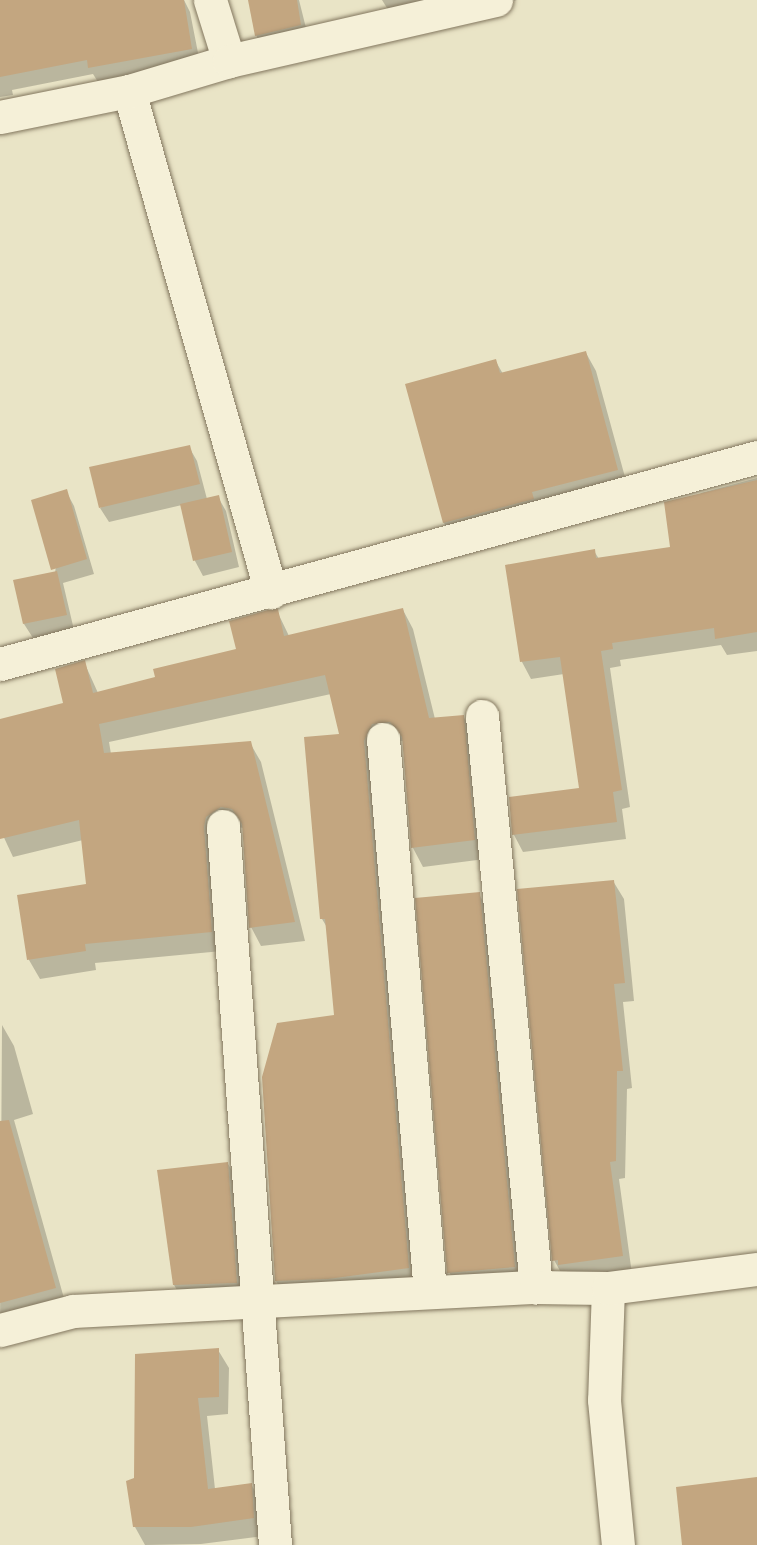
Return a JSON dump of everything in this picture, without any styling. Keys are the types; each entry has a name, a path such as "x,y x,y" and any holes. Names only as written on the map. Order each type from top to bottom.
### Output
{"street":[{"path":"210,0 229,61"},
{"path":"0,117 129,91 229,61 496,0"},
{"path":"129,91 271,592"},
{"path":"0,664 271,592 757,457"},
{"path":"482,716 536,1287"},
{"path":"383,739 430,1292"},
{"path":"223,826 260,1303 275,1545"},
{"path":"0,1330 74,1311 536,1287 608,1287 757,1269"},
{"path":"608,1287 604,1400 618,1545"}],"building":[{"path":"0,0 184,0 192,49 88,68 87,60 0,77"},
{"path":"248,0 297,0 301,25 255,36"},
{"path":"586,351 618,470 532,492 534,499 443,523 405,384 496,359 500,373"},
{"path":"190,445 200,484 99,508 89,467"},
{"path":"757,480 757,632 715,639 714,628 612,643 613,649 601,651 622,790 613,792 617,822 512,835 509,797 579,788 560,657 520,662 505,565 595,549 596,558 670,547 664,502"},
{"path":"67,489 87,559 51,570 31,500"},
{"path":"219,495 232,552 193,561 180,504"},
{"path":"57,571 67,615 23,624 13,580"},
{"path":"403,608 429,718 464,715 475,840 411,848 402,737 390,722 372,724 364,741 409,1268 328,1279 275,1281 262,1077 277,1023 334,1015 325,919 320,919 304,737 339,734 325,675 99,724 104,753 251,741 295,922 249,928 242,824 232,809 221,807 206,817 204,827 212,932 85,944 86,951 27,960 17,895 86,884 79,820 0,839 0,719 63,703 55,669 85,660 93,693 155,677 153,669 236,649 229,621 268,610 278,609 284,636"},
{"path":"614,880 625,983 614,984 623,1071 617,1071 616,1161 610,1162 623,1256 558,1265 558,1260 552,1261 517,889"},
{"path":"480,892 515,1267 447,1273 415,898"},
{"path":"9,1120 56,1288 0,1303 0,1121"},
{"path":"228,1162 237,1283 173,1285 157,1170"},
{"path":"219,1348 219,1397 198,1398 208,1489 252,1483 254,1518 191,1527 133,1527 126,1481 134,1478 135,1354"},
{"path":"757,1477 757,1545 682,1545 676,1487"}]}
